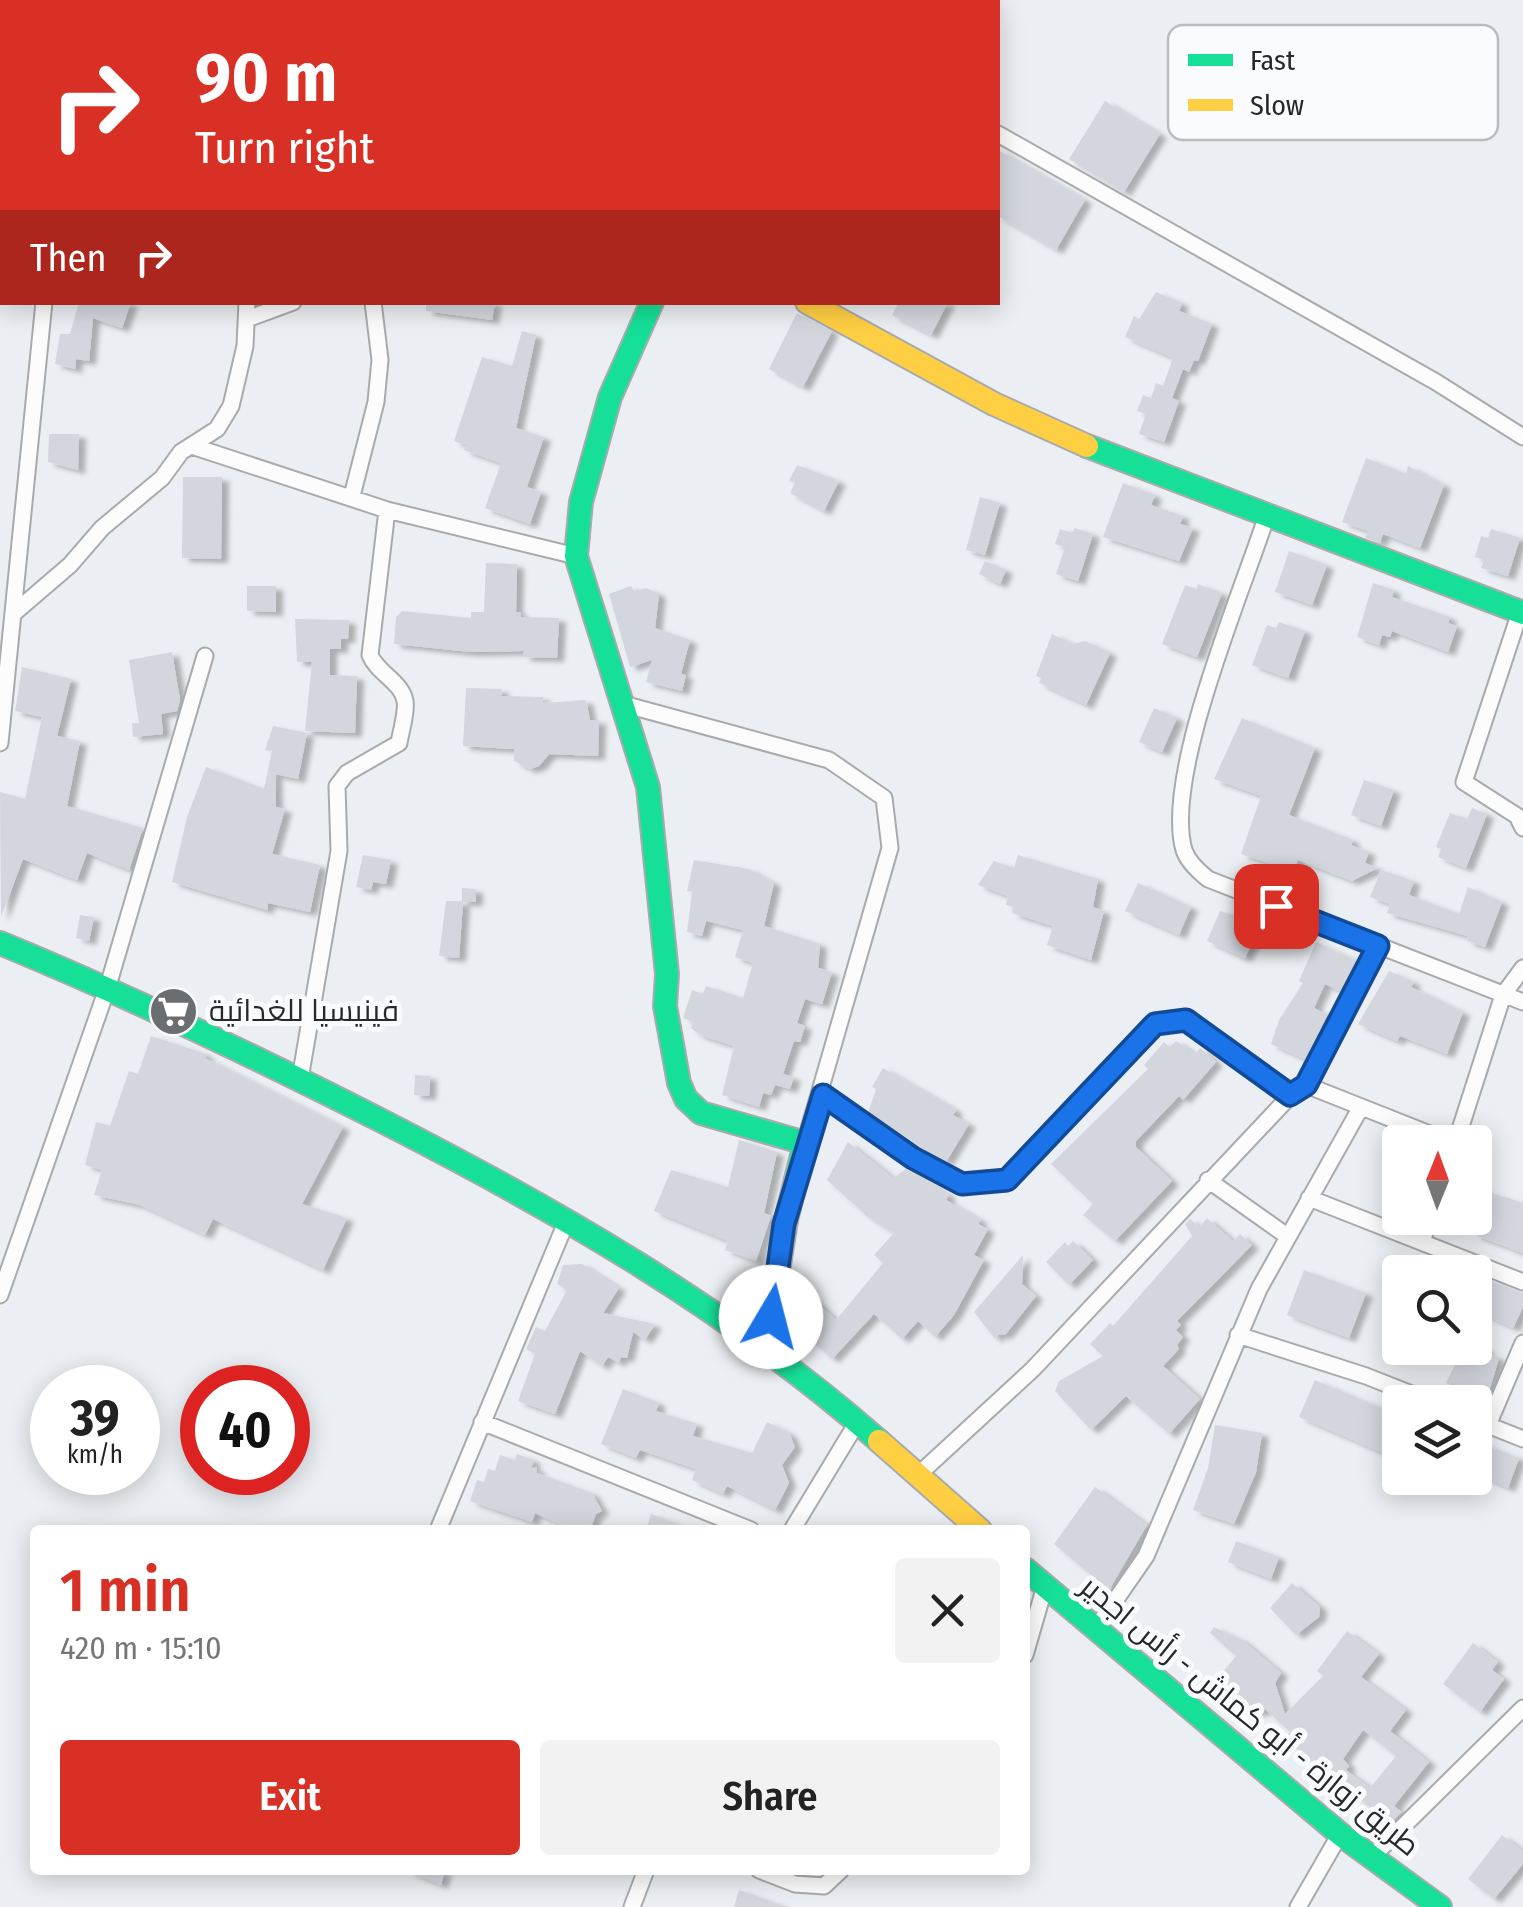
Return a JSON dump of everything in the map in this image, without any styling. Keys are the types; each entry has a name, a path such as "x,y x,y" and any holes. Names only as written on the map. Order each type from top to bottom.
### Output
{"street":[{"path":"1000,135 1353,335 1523,437"},
{"path":"0,743 44,305"},
{"path":"14,613 70,565 102,528 162,478 181,452 217,429 231,406 247,311 278,305"},
{"path":"352,496 378,388 380,360 373,305"},
{"path":"651,305 610,397 581,502 576,556 648,787 667,974 667,1022 678,1083 686,1100 701,1113 805,1143"},
{"path":"814,305 859,326 1018,416 1201,495 1522,612 1464,782 1517,816 1523,828"},
{"path":"192,446 387,510 576,556"},
{"path":"300,1079 340,851 336,786 347,773 400,742 405,701 400,688 374,668 370,655 387,510"},
{"path":"1266,518 1186,760 1180,806 1184,852 1208,879 1523,1002"},
{"path":"0,1295 108,986 205,656"},
{"path":"623,704 828,760 884,798 890,848 784,1224 766,1348"},
{"path":"0,942 108,986 300,1079 566,1220 766,1348 858,1421 974,1525"},
{"path":"917,1476 1033,1369 1208,1180 1290,1095 1306,1085 1378,946"},
{"path":"1459,1125 1502,995 1523,968"},
{"path":"823,1095 913,1158 962,1184 1007,1180 1155,1024 1186,1020 1290,1095"},
{"path":"1306,1085 1408,1125"},
{"path":"1094,1630 1146,1556 1238,1336 1287,1236 1361,1107"},
{"path":"1208,1180 1287,1236"},
{"path":"1309,1198 1523,1282"},
{"path":"440,1525 566,1220"},
{"path":"1422,1242 1424,1235"},
{"path":"1238,1336 1389,1385"},
{"path":"1492,1403 1523,1343"},
{"path":"795,1525 858,1421"},
{"path":"482,1422 739,1525"},
{"path":"1492,1427 1523,1439"},
{"name":"طريق زوارة - أبو كماش - رأس اجدير","path":"1030,1573 1340,1834 1440,1907"},
{"path":"1030,1638 1045,1586"},
{"path":"1371,1858 1523,1708"},
{"path":"1298,1907 1340,1834"},
{"path":"632,1907 644,1875"},
{"path":"774,1875 808,1886 824,1886 836,1875"}],"building":[{"path":"1105,101 1160,134 1124,192 1069,159"},
{"path":"1000,151 1085,200 1056,250 1000,217"},
{"path":"1156,292 1182,303 1179,311 1212,324 1198,361 1194,360 1189,372 1183,369 1172,398 1179,401 1164,442 1139,434 1146,414 1137,411 1143,395 1151,398 1156,383 1163,386 1173,358 1125,337 1134,316 1139,319"},
{"path":"78,305 130,305 122,328 93,318 89,361 76,359 75,369 55,364 60,334 70,334"},
{"path":"426,305 494,305 492,320 426,311"},
{"path":"897,305 946,305 931,335 892,315"},
{"path":"797,313 832,331 803,387 769,369"},
{"path":"522,331 536,335 516,428 544,437 527,487 541,492 530,524 485,508 501,463 464,450 466,445 454,441 482,357 512,366"},
{"path":"49,434 79,434 78,470 48,462"},
{"path":"1366,458 1406,474 1408,466 1444,485 1420,548 1383,534 1380,543 1365,538 1368,531 1342,522"},
{"path":"797,465 839,481 824,511 790,493 795,483 789,481"},
{"path":"183,477 222,477 221,559 182,558"},
{"path":"1123,483 1155,495 1151,505 1183,516 1180,524 1193,528 1179,561 1103,537"},
{"path":"980,497 1000,503 985,555 966,550"},
{"path":"1075,528 1093,534 1078,581 1056,574 1065,547 1055,544 1060,529 1072,533"},
{"path":"1491,529 1520,538 1508,576 1481,568 1484,560 1475,557 1481,536 1488,538"},
{"path":"1289,551 1327,565 1312,605 1275,592"},
{"path":"985,561 1006,570 1000,584 979,574"},
{"path":"486,563 517,564 516,612 521,612 521,617 559,618 557,658 523,657 524,651 471,652 394,644 396,617 402,611 471,618 471,612 484,612"},
{"path":"1373,583 1394,590 1392,597 1450,617 1448,623 1457,626 1448,652 1392,631 1390,637 1382,635 1379,645 1357,637"},
{"path":"1198,584 1222,593 1197,657 1162,644 1185,585 1197,589"},
{"path":"247,586 276,586 276,612 247,611"},
{"path":"631,586 634,591 646,588 659,594 655,628 690,640 681,674 686,675 682,691 646,682 652,660 630,667 609,594"},
{"path":"295,619 349,620 348,639 341,639 341,649 330,649 330,675 357,676 355,733 305,731 312,662 297,662"},
{"path":"1279,622 1305,631 1288,678 1252,665 1267,625 1276,628"},
{"path":"1052,634 1073,644 1085,641 1110,653 1086,705 1039,683 1041,678 1036,676"},
{"path":"172,652 180,700 177,711 161,714 163,734 133,737 132,723 139,723 129,660"},
{"path":"22,667 71,679 57,736 80,741 67,806 143,828 129,870 87,853 77,880 23,859 1,917 0,792 25,799 42,717 15,711"},
{"path":"466,688 502,689 501,696 543,697 543,703 586,700 590,720 599,720 598,756 549,754 539,766 530,769 514,761 514,749 463,746"},
{"path":"1154,708 1177,718 1162,752 1139,742"},
{"path":"1242,718 1315,748 1289,815 1353,840 1351,845 1369,852 1365,863 1378,868 1352,881 1298,860 1293,871 1241,854 1261,796 1214,779"},
{"path":"273,726 307,733 298,779 275,774 276,807 285,809 272,854 320,865 310,912 268,903 267,910 172,882 187,817 206,767 264,789 272,751 265,750"},
{"path":"1364,780 1394,790 1381,826 1351,815"},
{"path":"1472,808 1487,814 1466,868 1438,857 1441,849 1436,847 1450,813 1467,819"},
{"path":"363,855 391,860 386,884 373,882 371,890 356,887"},
{"path":"1018,855 1098,879 1093,907 1104,911 1091,960 1047,945 1053,926 1012,913 1014,907 1006,905 1008,896 978,885 994,861 1014,868"},
{"path":"694,860 749,869 774,883 764,926 820,944 818,968 832,972 822,1004 805,999 797,1023 805,1026 800,1042 794,1041 783,1074 794,1077 790,1089 775,1085 771,1095 763,1093 759,1107 722,1095 734,1046 700,1035 691,1028 693,1022 683,1018 692,990 703,994 706,986 743,998 753,963 735,957 743,930 706,921 702,936 687,932 692,892 687,891"},
{"path":"1381,870 1414,881 1409,895 1459,914 1468,887 1502,902 1485,947 1467,941 1468,936 1387,913 1390,904 1370,897"},
{"path":"1138,883 1191,907 1179,935 1125,911"},
{"path":"462,888 476,889 476,902 463,902 459,958 439,956 446,901 462,901"},
{"path":"1220,911 1261,923 1245,958 1207,941"},
{"path":"80,915 94,917 89,941 76,938"},
{"path":"1316,942 1357,961 1342,992 1325,984 1314,1008 1327,1015 1306,1060 1271,1044 1279,1020 1303,983 1299,981"},
{"path":"1389,971 1414,982 1411,987 1463,1012 1447,1054 1400,1036 1397,1041 1358,1024"},
{"path":"151,1036 206,1054 205,1058 343,1127 302,1204 347,1218 323,1270 213,1219 205,1235 140,1205 94,1195 102,1170 85,1165 96,1122 110,1126 129,1071 138,1074"},
{"path":"1176,1041 1195,1054 1200,1048 1216,1062 1183,1100 1179,1096 1136,1141 1136,1147 1172,1181 1115,1241 1083,1215 1093,1204 1051,1164 1148,1069 1144,1065 1164,1042 1170,1047"},
{"path":"883,1068 956,1110 953,1115 969,1124 946,1162 868,1113 876,1089 872,1087"},
{"path":"415,1075 430,1076 429,1096 414,1095"},
{"path":"739,1140 777,1152 764,1213 771,1216 756,1261 725,1250 728,1241 654,1211 671,1170 728,1187"},
{"path":"848,1142 893,1178 906,1169 949,1195 946,1200 981,1220 978,1224 988,1229 974,1255 984,1260 954,1315 935,1337 918,1321 902,1339 874,1314 832,1359 786,1318 792,1280 836,1320 883,1263 874,1255 894,1233 868,1217 827,1180"},
{"path":"1492,1193 1523,1203 1523,1253 1475,1235 1492,1235"},
{"path":"1207,1218 1233,1241 1240,1234 1252,1245 1177,1321 1181,1325 1176,1330 1183,1337 1177,1345 1179,1349 1163,1366 1200,1399 1169,1434 1126,1396 1091,1430 1055,1391 1059,1381 1103,1356 1090,1344 1110,1323 1113,1326 1192,1236 1185,1224 1190,1219 1200,1227"},
{"path":"1073,1241 1093,1260 1069,1285 1046,1262 1065,1242 1068,1246"},
{"path":"1023,1255 1022,1284 1036,1296 1005,1335 998,1334 995,1339 974,1312"},
{"path":"582,1264 619,1288 603,1313 655,1324 645,1340 633,1332 627,1358 621,1357 619,1363 608,1357 602,1366 580,1351 555,1414 518,1401 535,1354 526,1349 536,1327 545,1331 567,1290 557,1284 563,1265"},
{"path":"1304,1270 1366,1293 1349,1338 1287,1315"},
{"path":"1492,1281 1523,1293 1523,1307 1513,1328 1492,1318"},
{"path":"1492,1355 1499,1358 1491,1385 1446,1383 1455,1365 1492,1365"},
{"path":"1315,1380 1382,1408 1382,1452 1299,1417"},
{"path":"623,1389 659,1403 656,1411 697,1424 693,1436 752,1453 767,1422 789,1433 795,1447 782,1465 789,1483 775,1510 727,1486 723,1494 692,1480 696,1469 640,1450 636,1458 601,1444"},
{"path":"1215,1425 1262,1433 1256,1472 1234,1524 1193,1510 1208,1468"},
{"path":"1492,1448 1519,1458 1508,1488 1492,1481"},
{"path":"517,1454 534,1460 531,1468 537,1467 537,1473 592,1493 602,1511 596,1514 592,1525 561,1525 535,1513 532,1522 470,1501 477,1480 484,1482 488,1469 495,1471 500,1455 515,1460"},
{"path":"1095,1487 1147,1525 1109,1590 1054,1544"},
{"path":"651,1514 681,1525 648,1525"},
{"path":"1236,1541 1279,1557 1271,1579 1228,1562"},
{"path":"1292,1583 1320,1607 1319,1617 1296,1635 1270,1608"},
{"path":"1214,1627 1242,1640 1281,1673 1275,1683 1285,1714 1323,1676 1317,1671 1347,1631 1379,1654 1361,1677 1406,1710 1390,1731 1429,1762 1394,1806 1402,1812 1390,1823 1293,1746 1285,1736 1290,1732 1265,1709 1258,1713 1230,1696 1232,1692 1217,1679 1236,1656 1210,1633","holes":["1363,1730 1396,1756 1370,1788 1346,1770 1349,1766 1343,1759"]},
{"path":"1473,1643 1498,1662 1492,1670 1504,1679 1480,1712 1443,1684"},
{"path":"1502,1835 1523,1851 1523,1864 1494,1899 1468,1879"},
{"path":"416,1875 444,1875 441,1885"},
{"path":"739,1890 782,1905 782,1907 734,1907"}],"traffic: fast":[{"path":"651,305 610,397 581,502 576,556 648,787 667,974 665,1006 679,1083 686,1099 701,1113 805,1143 786,1220"},
{"path":"1087,446 1523,613"},
{"path":"0,943 242,1051 515,1191 703,1306 822,1393 879,1441"},
{"path":"1030,1573 1340,1834 1440,1907"}],"traffic: slow":[{"path":"812,305 994,404 1087,446"},
{"path":"766,1348 786,1220"},
{"path":"879,1441 974,1525"}],"place":[{"name":"فينيسيا للغدائية","path":"174,1011"}],"route":[{"path":"771,1317 784,1224 805,1143 823,1095 913,1158 962,1184 1007,1180 1155,1024 1186,1020 1290,1095 1306,1085 1378,946 1276,906"}]}
